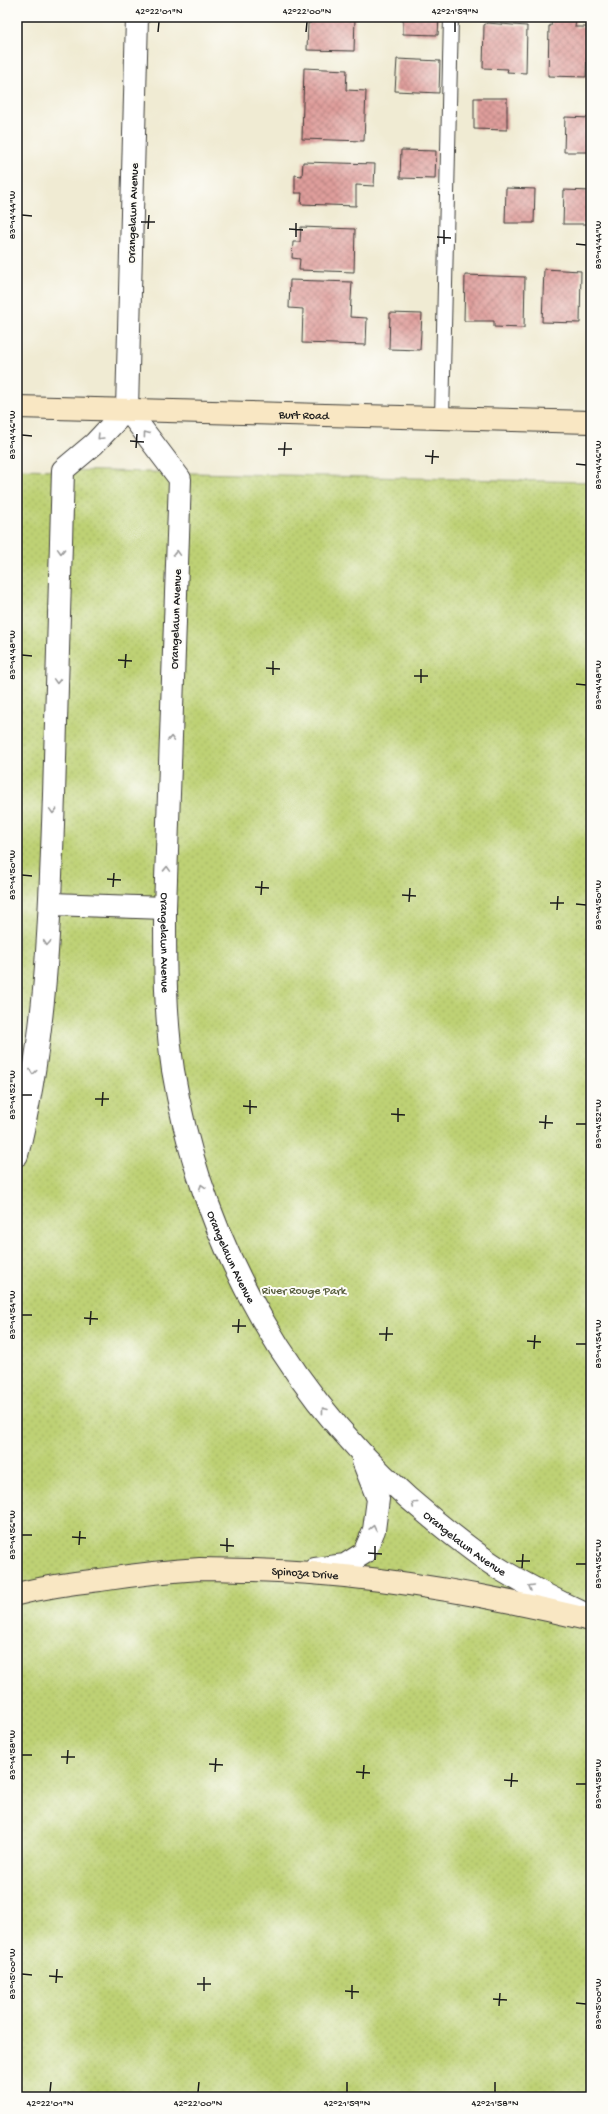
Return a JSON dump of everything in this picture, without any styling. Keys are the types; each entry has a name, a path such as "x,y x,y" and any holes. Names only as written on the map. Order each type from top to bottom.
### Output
{"street":[{"name":"Orangelawn Avenue","path":"137,17 127,409 180,479 165,908 165,975 167,1020 173,1070 186,1135 206,1199 224,1245 246,1290 270,1334 298,1376 339,1429 409,1500 460,1542 502,1570 539,1591 591,1617"},
{"name":"Burt Road","path":"17,407 591,422"},
{"path":"17,1155 31,1086 40,1022 51,904 63,470 94,444 127,409"},
{"path":"51,904 165,908"},
{"name":"Orangelawn Avenue","path":"300,1572 345,1566 364,1553 374,1530 378,1499 366,1466 355,1446"},
{"name":"Spinoza Drive","path":"17,1594 42,1588 132,1575 200,1569 300,1572 374,1578 448,1589 521,1603 591,1620"}],"lane":[{"path":"442,418 451,17"}],"green space":[{"name":"River Rouge Park","path":"17,469 591,482 591,2097 17,2097"}],"building":[{"path":"312,17 355,17 354,51 307,50 308,23 311,23"},
{"path":"403,17 439,17 438,35 403,34"},
{"path":"552,19 576,20 575,27 588,27 586,77 548,76 549,26 551,26"},
{"path":"487,23 527,26 526,73 507,72 508,69 483,68 484,25"},
{"path":"397,59 440,61 439,93 395,91"},
{"path":"304,68 347,70 346,90 366,91 364,141 302,139"},
{"path":"474,98 507,98 507,130 474,129"},
{"path":"565,117 591,118 591,152 564,152"},
{"path":"401,150 436,151 435,179 400,178"},
{"path":"303,162 375,164 374,186 356,185 356,206 301,204 302,193 295,193 295,175 302,176"},
{"path":"506,188 535,189 534,223 505,223"},
{"path":"564,190 591,191 591,224 563,224"},
{"path":"301,227 355,229 354,272 299,270 300,259 292,258 293,242 300,242"},
{"path":"544,269 581,271 580,323 542,322"},
{"path":"465,275 525,277 524,328 494,327 494,321 464,321"},
{"path":"290,280 352,282 350,317 367,318 366,345 302,343 303,309 289,308"},
{"path":"390,313 422,314 420,350 389,349"}]}
